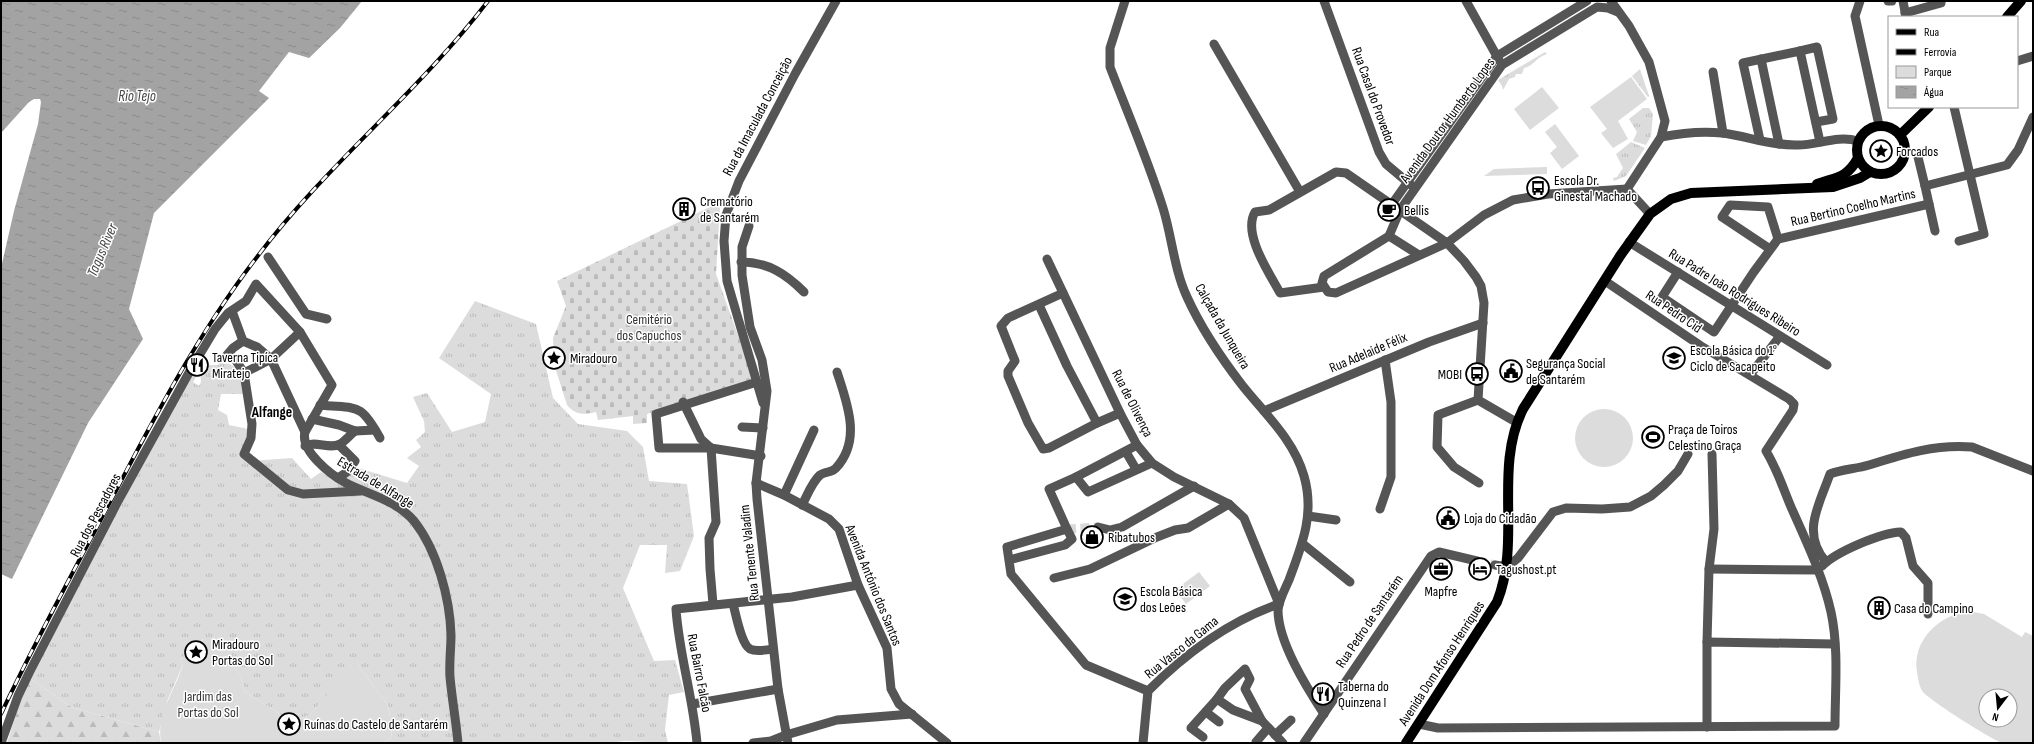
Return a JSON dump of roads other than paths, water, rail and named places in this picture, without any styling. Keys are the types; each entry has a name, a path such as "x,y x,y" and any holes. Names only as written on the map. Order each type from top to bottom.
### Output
{"main road":[{"path":"2008,16 2021,1"},
{"path":"1900,135 1927,108"},
{"path":"1878,126 1894,130 1900,135 1905,150 1899,165 1886,173 1870,172 1862,166 1856,149 1858,141 1866,130 1878,126"},
{"path":"1808,187 1843,176 1853,167 1858,158"},
{"path":"1808,187 1834,187 1860,178 1870,172"},
{"name":"Avenida Dom Afonso Henriques","path":"1406,743 1497,602 1502,589 1507,567 1510,455 1516,422 1629,242 1650,214 1671,199 1691,193 1808,187"}],"street":[{"name":"Rua da Imaculada Conceição","path":"764,413 763,398 727,281 724,241 726,215 739,181 795,74 836,1"},
{"name":"Calçada da Junqueira","path":"1125,1 1110,48 1110,67 1154,180 1184,288 1188,298 1228,365 1289,445 1301,468 1306,486 1308,516 1303,544 1279,604"},
{"name":"Rua Casal do Provedor","path":"1324,1 1379,152 1386,164 1415,188"},
{"path":"1466,1 1502,65"},
{"path":"1392,204 1497,56 1577,3 1587,1"},
{"path":"1611,1 1641,44 1649,62 1665,121 1661,137 1627,189"},
{"path":"1860,1 1855,16 1878,126"},
{"path":"1903,1 1906,15 1941,1"},
{"path":"1577,3 1583,14"},
{"name":"Avenida Doutor Humberto Lopes","path":"1389,236 1400,210 1502,65 1583,14 1597,7 1608,8 1618,12"},
{"path":"1214,44 1300,192"},
{"path":"1760,140 1742,63 1817,47 1833,119 1816,122"},
{"path":"1800,50 1820,142"},
{"path":"2018,61 2033,56"},
{"path":"1761,59 1779,144"},
{"path":"1713,72 1723,133"},
{"path":"1954,108 1984,234 1959,241"},
{"name":"Rua Bertino Coelho Martins","path":"1678,272 1662,297 1714,332 1778,239 1929,204 1925,186 2007,165 2018,150 2033,117"},
{"path":"1661,137 1689,132 1723,133 1779,144 1798,145 1842,138 1858,141"},
{"path":"1918,157 1925,186"},
{"path":"1324,287 1280,293 1252,237 1253,216 1255,212 1269,210 1336,172 1346,173 1447,244 1464,261 1481,286 1484,303 1478,400"},
{"path":"1627,189 1650,214"},
{"path":"1419,255 1389,236 1324,276 1322,280 1324,287 1328,292 1336,293 1419,255 1447,244 1484,215 1519,198 1627,189"},
{"path":"1929,204 1935,231"},
{"path":"1770,249 1722,216 1730,205 1768,207 1778,239"},
{"name":"Rua Tenente Valadim","path":"749,226 742,247 741,262 750,327 762,360 767,391 761,456 756,483 767,600 778,689 787,739"},
{"name":"Rua Padre João Rodrigues Ribeiro","path":"1629,242 1827,365"},
{"path":"268,257 306,314 327,320"},
{"name":"Rua de Olivença","path":"1047,259 1120,413 1137,445 1152,463 1174,477 1229,504 1244,518 1279,604"},
{"path":"741,262 756,263 774,268 786,276 804,292"},
{"name":"Rua Pedro Cid","path":"1605,281 1701,346 1789,399 1794,404 1793,410 1766,451 1774,464 1818,570"},
{"name":"Rua dos Pescadores","path":"1,743 18,696 29,673 115,508 191,369 215,329 232,311 246,301 256,284 300,332"},
{"path":"1063,293 1008,318 1001,326 1015,361 1008,371 1008,376 1035,437 1043,449 1049,448 1120,413"},
{"path":"1039,305 1067,366 1098,423"},
{"path":"232,311 243,340 257,347 271,359 305,432"},
{"name":"Rua Adelaide Félix","path":"1264,411 1385,360 1474,325 1483,323"},
{"path":"244,373 271,359 300,332 332,385 305,432 303,438 305,446 312,443 331,446 339,445 355,432"},
{"path":"1750,375 1780,336"},
{"path":"243,340 232,348 227,355 235,359 244,373 252,424 251,438 244,454 288,490 303,494 364,490"},
{"path":"1380,509 1391,477 1391,402 1385,360"},
{"path":"802,505 818,476 835,470 849,448 851,414 837,372"},
{"path":"757,382 684,403 656,414 659,448 711,448 761,456"},
{"path":"1478,400 1516,422"},
{"path":"1478,400 1438,415 1437,447 1454,467 1479,483"},
{"path":"684,403 701,439 711,448 716,522 709,538 710,569 714,604 733,604 792,597 858,585"},
{"path":"312,419 339,425 355,432 377,434 365,414 360,409 320,405"},
{"path":"742,427 763,428"},
{"path":"784,495 814,430"},
{"path":"338,478 347,472 355,461 339,445"},
{"path":"1009,560 1065,545 1072,539 1049,489 1126,452 1137,445"},
{"name":"Estrada de Alfange","path":"305,446 338,478 380,497 411,518 420,529 443,578 450,611 450,675 458,743"},
{"path":"1826,562 1815,544 1812,528 1830,474 1868,465 1889,457 1921,449 1961,446 1972,447 2033,471"},
{"path":"1126,452 1136,469"},
{"path":"1495,565 1507,567 1518,558 1553,512 1566,508 1602,509 1630,507 1651,496 1678,471 1688,454"},
{"path":"1707,727 1709,569 1714,529 1712,454"},
{"path":"1076,477 1088,492 1152,463"},
{"name":"Avenida António dos Santos","path":"756,483 784,495 829,519 839,529 858,585 887,648 891,689 899,704 947,743"},
{"path":"1098,527 1110,530 1122,527 1194,486"},
{"path":"1054,578 1090,569 1157,537 1175,530 1188,528 1229,504"},
{"path":"1308,516 1336,520"},
{"path":"1067,529 1007,547 1010,574 1086,665 1148,691"},
{"path":"1709,569 1818,570 1826,562 1867,542 1901,532 1906,538 1913,566 1928,583 1928,614"},
{"path":"1303,544 1350,582"},
{"name":"Rua Pedro de Santarém","path":"1304,743 1431,556 1439,552 1478,561"},
{"path":"1418,724 1438,728 1834,726 1834,644 1831,613 1818,570"},
{"name":"Rua Bairro Falcão","path":"697,743 693,704 678,638 676,609 714,604"},
{"path":"733,604 741,633 748,648 754,650 773,649"},
{"path":"1279,604 1280,620 1289,650 1299,673 1324,714"},
{"name":"Rua Vasco da Gama","path":"1144,743 1148,691 1190,654 1228,627 1279,604"},
{"path":"1707,642 1834,644"},
{"path":"1203,737 1191,728 1225,688 1245,669 1250,679 1245,689 1274,735"},
{"path":"693,704 778,689"},
{"path":"1217,699 1274,735"},
{"path":"1206,712 1220,722"},
{"path":"753,743 787,739 837,720 912,714"},
{"path":"1256,742 1274,735 1291,720"}],"water":[{"name":"Rio Tejo","path":"1,1 362,1 340,28 309,58 289,52 259,91 269,98 154,213 129,309 143,339 88,423 12,579 1,574 1,268 14,211 38,124 41,102 40,99 34,99 29,102 1,133"}],"tunnel":[{"path":"1067,529 1098,527"},
{"path":"1477,561 1495,565"}],"railway":[{"path":"1,714 24,666 152,423 212,321 257,257 284,223 312,191 432,67 461,35 488,1"}],"place":[{"name":"Forcados","path":"1881,151"},
{"name":"Escola Dr. Ginestal Machado","path":"1538,188"},
{"name":"Crematório de Santarém","path":"684,209"},
{"name":"Bellis","path":"1389,210"},
{"name":"Miradouro","path":"554,358"},
{"name":"Escola Básica do 1° Ciclo de Sacapeito","path":"1674,358"},
{"name":"Taverna Tipíca Miratejo","path":"197,365"},
{"name":"Segurança Social de Santarém","path":"1511,371"},
{"name":"MOBI","path":"1477,374"},
{"name":"Praça de Toiros Celestino Graça","path":"1653,437"},
{"name":"Loja do Cidadão","path":"1448,518"},
{"name":"Ribatubos","path":"1092,537"},
{"name":"Mapfre","path":"1441,569"},
{"name":"Tagushost.pt","path":"1480,569"},
{"name":"Escola Básica dos Leões","path":"1125,599"},
{"name":"Casa do Campino","path":"1879,608"},
{"name":"Miradouro Portas do Sol","path":"196,652"},
{"name":"Taberna do Quinzena I","path":"1323,694"},
{"name":"Ruínas do Castelo de Santarém","path":"289,724"}],"district":[{"name":"Alfange","path":"272,412"}],"water label":[{"name":"Tagus River","path":"102,250"}],"park label":[{"name":"Cemitério dos Capuchos","path":"649,328"},
{"name":"Jardim das Portas do Sol","path":"208,704"}]}
